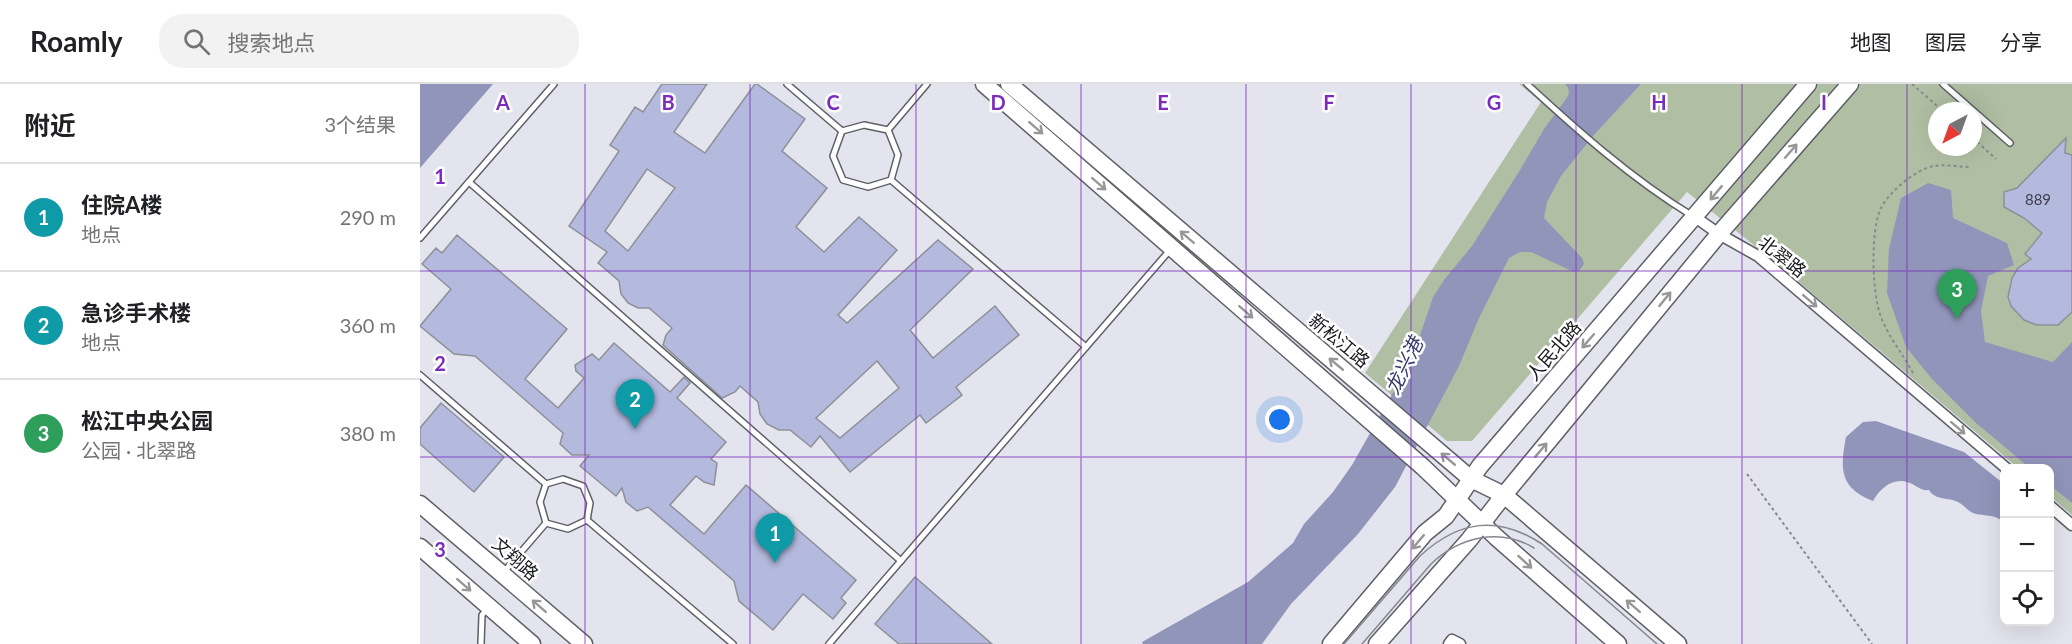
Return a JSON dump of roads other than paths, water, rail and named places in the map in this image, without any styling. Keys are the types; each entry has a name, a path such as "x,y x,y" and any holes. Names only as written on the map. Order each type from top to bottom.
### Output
{"main road":[{"path":"984,84 1412,457 1482,523 1618,644"},
{"name":"新松江路","path":"1009,84 1471,479 1504,495 1678,644"},
{"name":"人民北路","path":"1331,644 1425,533 1446,516 1480,466 1808,84"},
{"path":"1377,644 1464,547 1504,495 1719,234 1850,84"},
{"name":"文翔路","path":"420,504 584,644"},
{"path":"420,547 532,644"}],"street":[{"name":"北翠路","path":"1695,217 1719,234 1758,256 2001,464"},
{"path":"2054,510 2072,525"},
{"path":"1449,644 1452,640 1460,644"}],"lane":[{"path":"420,238 554,84"},
{"path":"787,84 842,131"},
{"path":"888,130 927,84"},
{"name":"北翠路","path":"1527,84 1664,199 1695,217"},
{"path":"1943,84 2010,143"},
{"path":"842,131 864,125 888,130"},
{"path":"888,130 898,155 891,180"},
{"path":"842,131 833,156 843,180 868,187 891,180"},
{"path":"891,180 1086,347"},
{"path":"469,182 901,561"},
{"path":"830,644 1172,248"},
{"path":"420,375 546,484"},
{"path":"546,484 563,479 583,486 590,503 587,520"},
{"path":"546,484 540,502 546,523"},
{"path":"546,523 568,529 587,520"},
{"path":"587,520 733,644"},
{"path":"502,574 546,523"},
{"path":"481,644 482,615 489,606"}],"water":[{"path":"420,84 493,84 420,168"},
{"path":"1565,84 1641,84 1593,136 1561,176 1547,202 1544,218 1582,258 1584,264 1579,271 1574,272 1531,252 1520,252 1509,258 1479,318 1459,366 1395,487 1358,534 1291,604 1262,644 1143,644 1142,642 1248,582 1293,543 1304,524 1333,492 1352,465 1412,359 1433,297 1472,246 1544,129 1566,99 1569,91"},
{"path":"1928,183 1951,190 1953,218 2007,243 2014,265 1988,276 1981,311 1985,342 2053,362 2072,342 2072,503 2054,488 2054,464 2025,464 1976,423 1932,379 1906,347 1887,293 1889,249 1901,198"},
{"path":"1876,421 1964,452 2000,481 2000,519 1973,513 1954,500 1939,497 1929,490 1904,481 1888,484 1873,501 1862,496 1854,490 1844,476 1843,458 1846,437 1863,422"}],"tram line":[{"path":"1344,644 1420,556 1449,535 1479,526 1510,529 1542,544 1657,644"},
{"path":"1362,644 1431,564 1454,547 1480,538 1494,537 1508,538 1534,548"}],"place":[{"name":"松江中央公园","path":"1957,319"},
{"name":"急诊手术楼","path":"635,429"},
{"name":"住院A楼","path":"775,563"}],"water label":[{"name":"龙兴港","path":"1404,366"}]}
